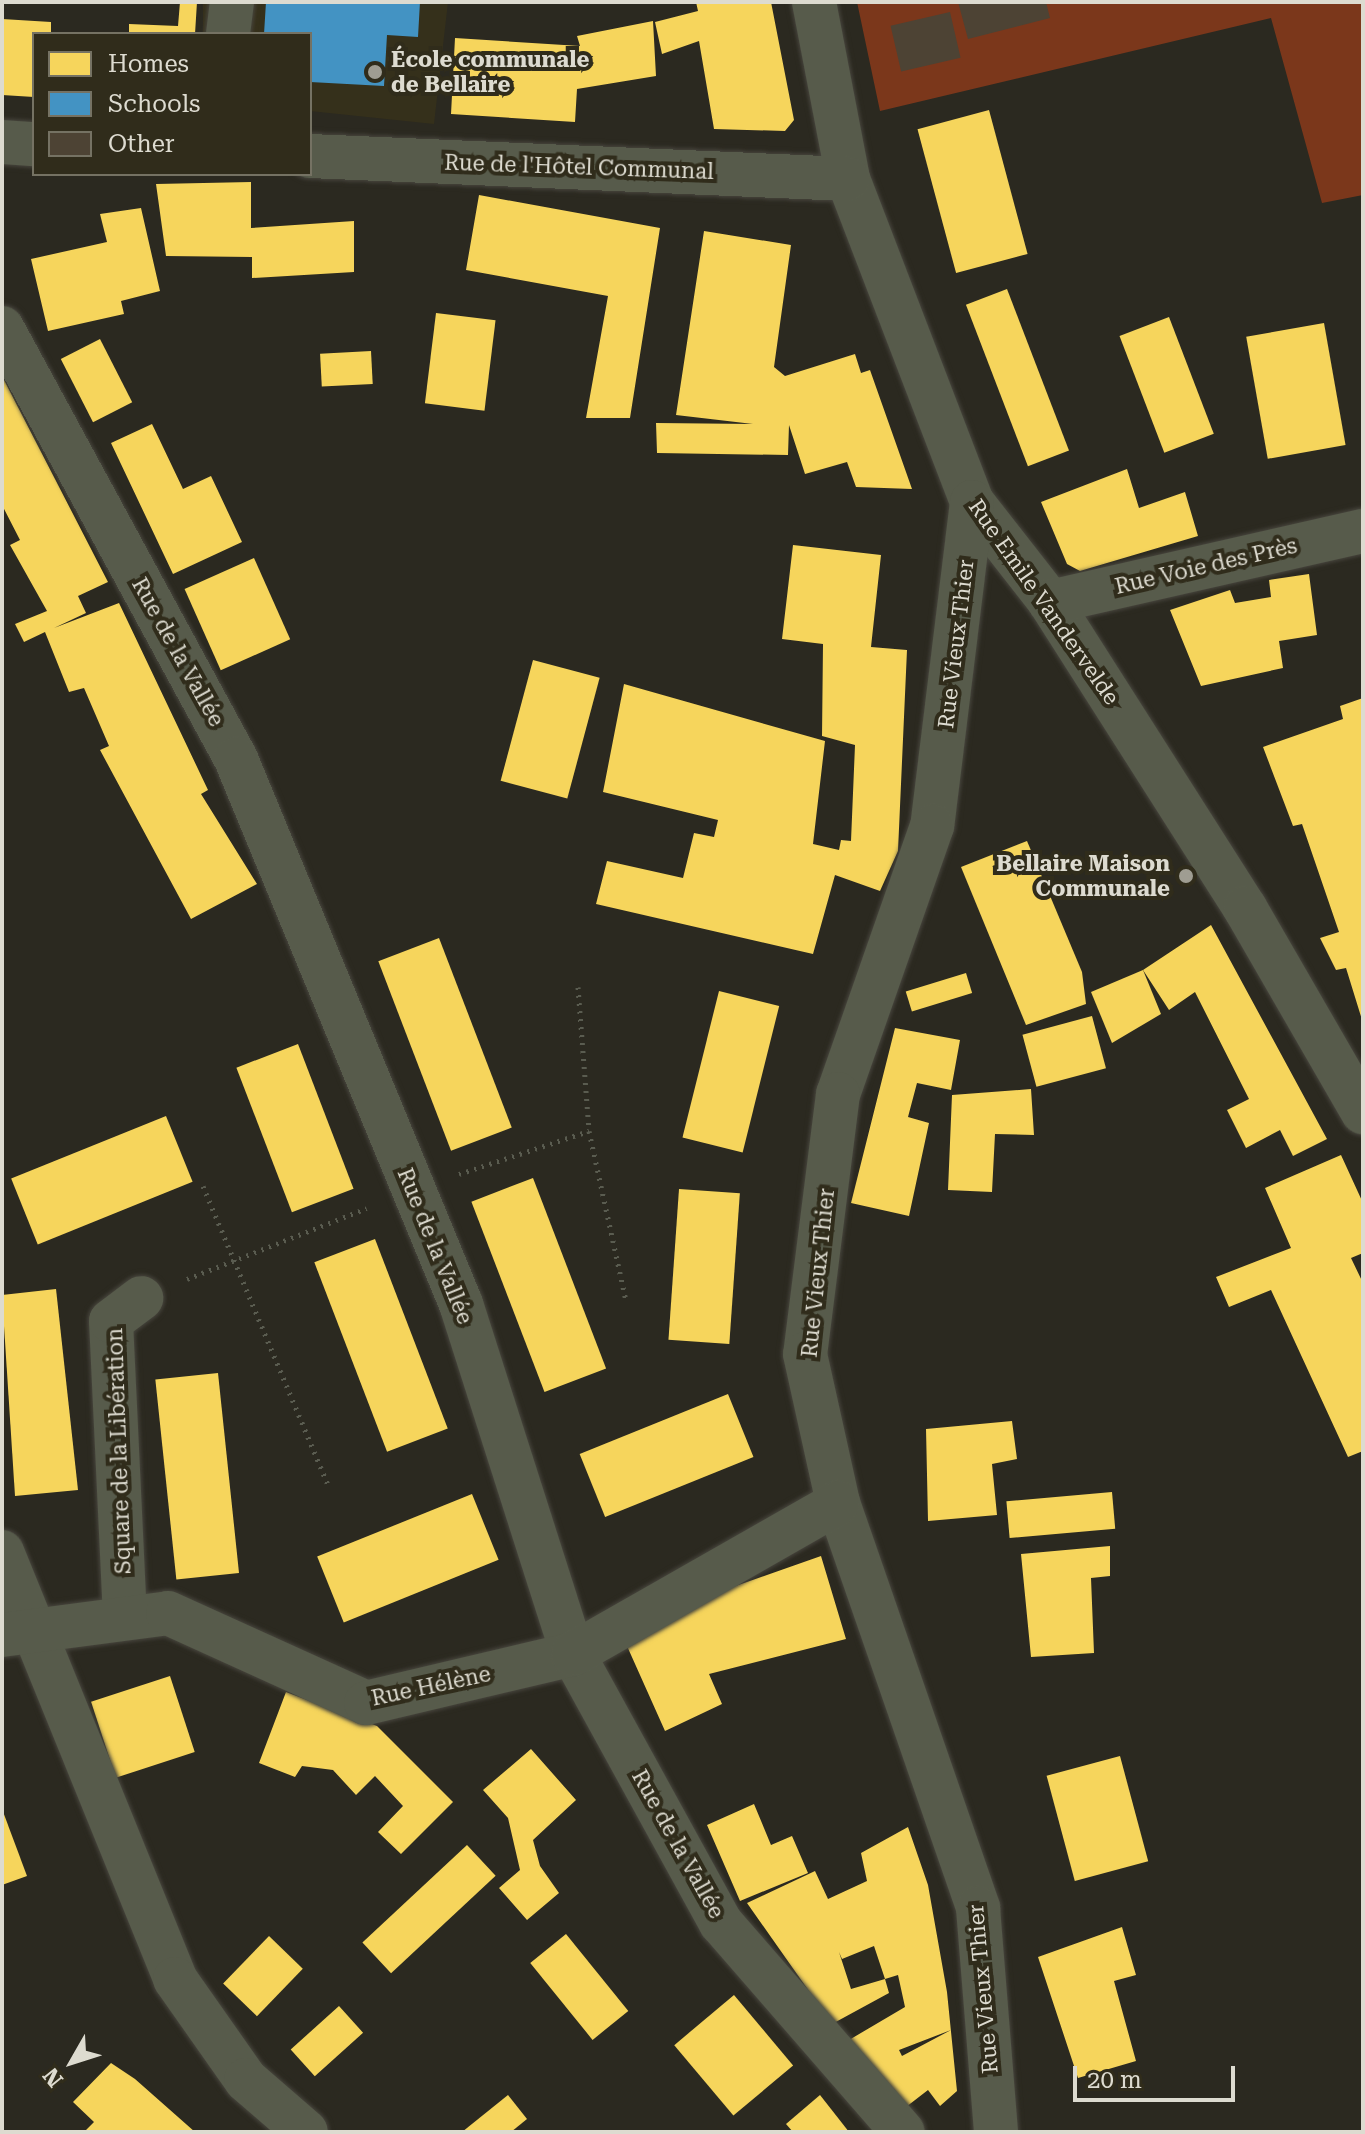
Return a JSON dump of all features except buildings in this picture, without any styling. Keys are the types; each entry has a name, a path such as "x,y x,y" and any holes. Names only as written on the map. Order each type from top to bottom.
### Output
{"street":[{"path":"228,32 232,2"},
{"name":"Rue Emile Vandervelde","path":"814,2 848,179 972,502 1050,602 1245,908 1363,1112"},
{"path":"2,142 32,144"},
{"name":"Rue de l'Hôtel Communal","path":"312,156 848,179"},
{"name":"Rue de la Vallée","path":"2,328 236,759 461,1304 573,1654 721,1923 903,2132"},
{"name":"Rue Vieux Thier","path":"972,502 932,826 838,1094 805,1354 838,1503 978,1908 996,2132"},
{"name":"Rue Voie des Près","path":"1050,602 1363,531"},
{"name":"Square de la Libération","path":"125,1618 111,1321 141,1298"},
{"name":"Rue Hélène","path":"17,1632 168,1613 366,1703 573,1654 838,1503"},
{"path":"2,1552 17,1632 175,1979 246,2080 306,2132"}],"path":[{"path":"578,987 589,1131"},
{"path":"203,1186 329,1487"}],"shaded area":[{"name":"École communale de Bellaire","path":"203,2 448,2 434,124 312,111 312,32 203,32"},
{"path":"857,2 1363,2 1363,195 1322,203 1271,18 880,111"}],"place":[{"name":"École communale de Bellaire","path":"375,72"},
{"name":"Bellaire Maison Communale","path":"1186,876"}]}
